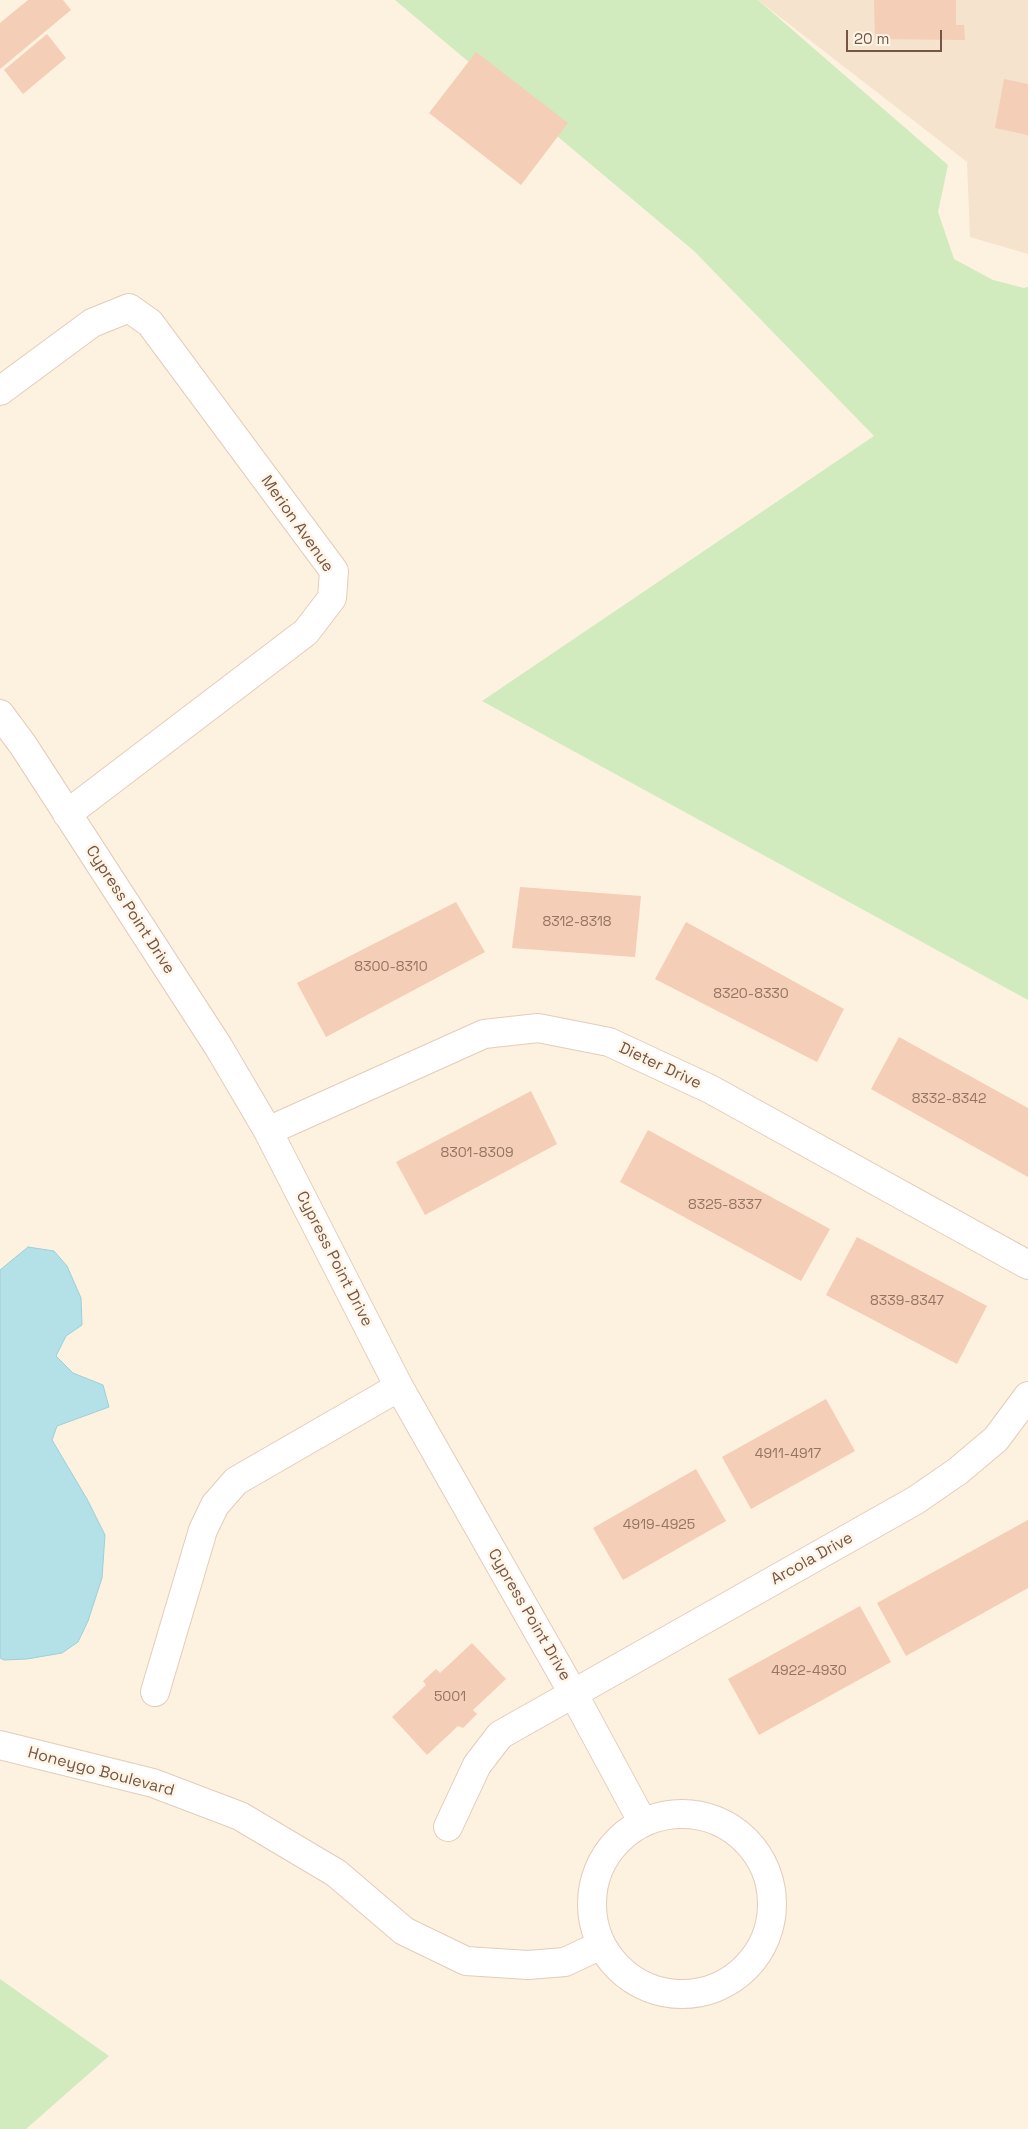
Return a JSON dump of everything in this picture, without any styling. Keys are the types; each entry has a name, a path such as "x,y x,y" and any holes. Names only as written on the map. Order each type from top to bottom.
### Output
{"street":[{"name":"Merion Avenue","path":"0,391 92,323 129,308 150,323 334,571 332,598 306,632 68,814"},
{"name":"Cypress Point Drive","path":"0,714 23,745 218,1046 268,1131 399,1387 573,1693 642,1821"},
{"name":"Dieter Drive","path":"268,1131 484,1034 538,1028 608,1042 710,1089 1028,1266"},
{"path":"155,1692 203,1530 215,1505 236,1481 399,1387"},
{"name":"Arcola Drive","path":"448,1827 477,1765 500,1735 916,1500 958,1472 996,1439 1028,1396"},
{"name":"Honeygo Boulevard","path":"0,1745 154,1783 240,1816 336,1873 404,1931 466,1961 528,1965 565,1962 600,1945"},
{"path":"675,1813 705,1815 732,1827 754,1847 768,1873 773,1902 769,1932 752,1963 732,1980 704,1993 674,1995 644,1987 619,1970 600,1945 592,1916 593,1887 603,1859 622,1836 642,1821 675,1813"}],"shaded area":[{"path":"758,0 1028,0 1028,254 970,237 967,162"}],"green space":[{"path":"395,0 758,0 948,165 938,212 954,259 993,280 1024,288 1028,287 1028,1000 482,701 874,436 694,251"},
{"path":"0,1979 109,2056 26,2129 0,2129"}],"water":[{"path":"28,1247 54,1251 67,1266 81,1298 82,1325 66,1336 56,1356 73,1373 103,1385 109,1407 57,1426 52,1440 87,1499 105,1535 102,1578 88,1621 78,1642 62,1653 27,1659 4,1660 0,1658 0,1270"}],"building":[{"path":"28,0 63,0 71,10 0,69 0,23"},
{"path":"874,0 956,0 956,25 964,25 965,40 875,39"},
{"path":"47,34 66,58 23,94 4,70"},
{"path":"476,52 568,123 521,185 429,113"},
{"path":"1004,79 1028,84 1028,135 995,128"},
{"path":"520,887 641,896 635,957 512,948"},
{"path":"456,902 485,952 326,1037 297,983"},
{"path":"686,922 844,1009 817,1062 655,979"},
{"path":"899,1037 1028,1108 1028,1177 871,1089"},
{"path":"531,1091 557,1144 425,1215 396,1162"},
{"path":"648,1130 830,1229 801,1281 620,1182"},
{"path":"857,1237 987,1306 957,1364 826,1295"},
{"path":"826,1399 855,1451 751,1509 722,1457"},
{"path":"696,1469 726,1521 623,1580 593,1528"},
{"path":"1028,1520 1028,1588 906,1656 877,1603"},
{"path":"860,1606 891,1662 759,1735 728,1679"},
{"path":"472,1643 506,1679 473,1710 477,1714 463,1728 458,1726 427,1755 392,1717 426,1685 423,1681 436,1669 440,1673"}]}
